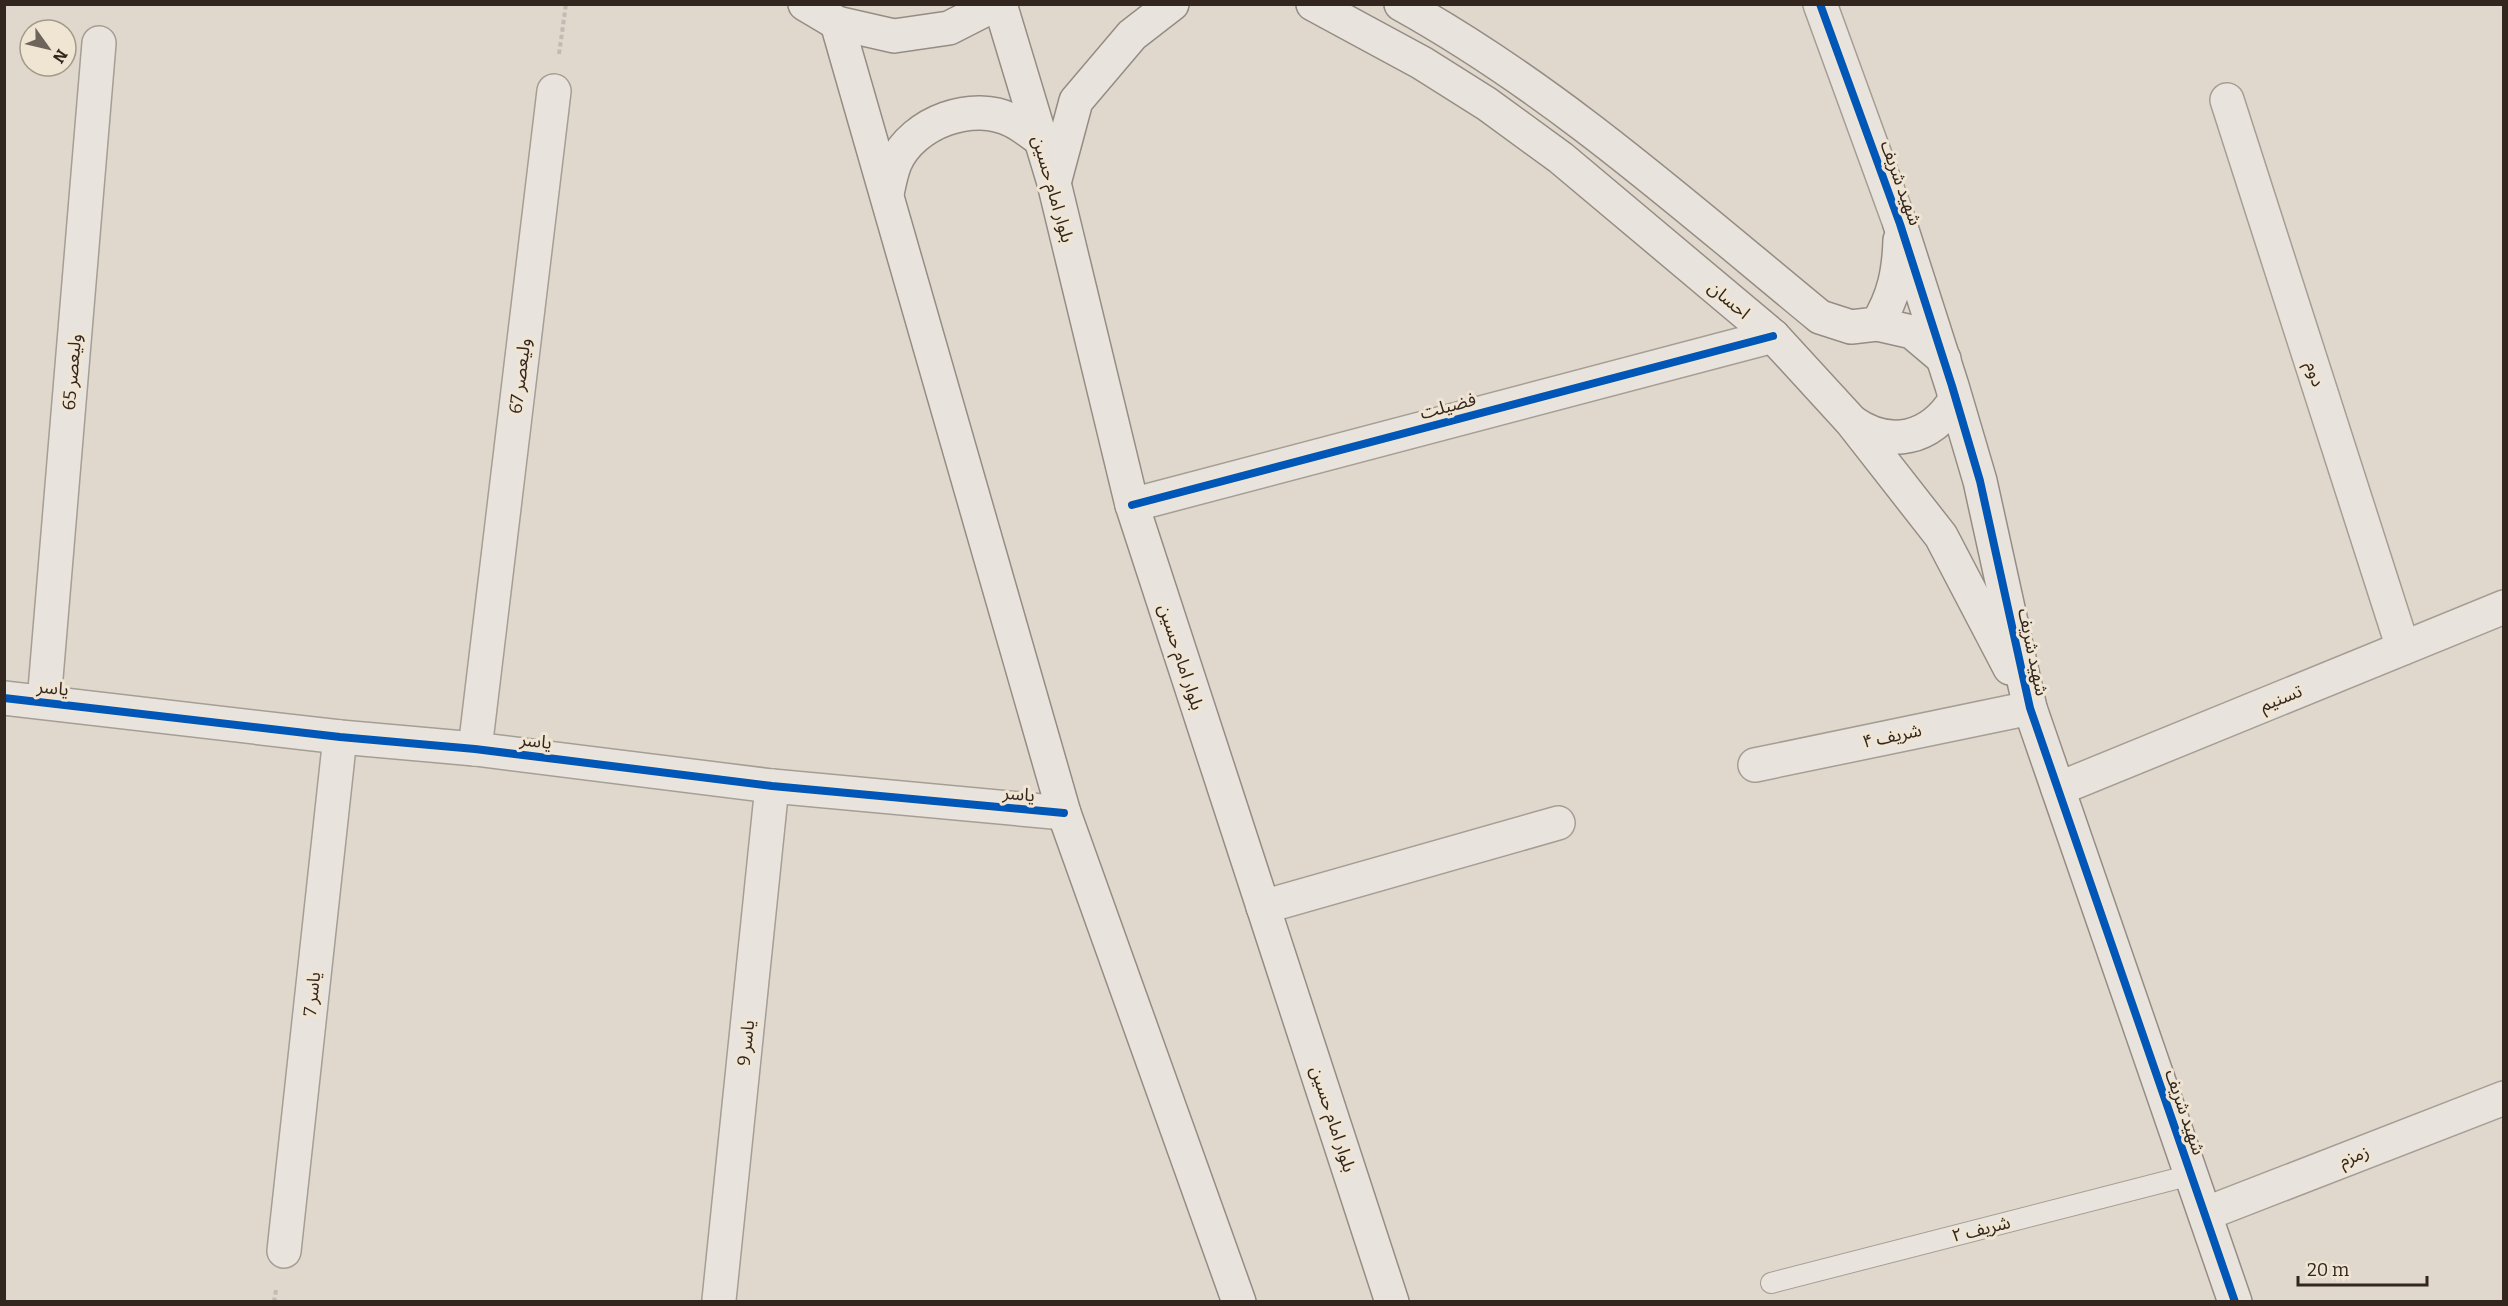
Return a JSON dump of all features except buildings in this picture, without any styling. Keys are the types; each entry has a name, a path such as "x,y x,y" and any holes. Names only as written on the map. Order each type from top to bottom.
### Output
{"street":[{"path":"805,4 837,24 894,36 949,28 998,4"},
{"name":"بلوار امام حسین","path":"998,4 1054,183 1132,505 1392,1302"},
{"path":"1054,183 1076,100 1132,35 1172,4"},
{"name":"احسان","path":"1313,4 1422,63 1486,104 1561,158 1773,336 1851,420 1941,536 2030,708"},
{"path":"1401,4 1508,71 1586,125 1820,317 1851,327 1877,324 1912,332 1944,359"},
{"name":"شهید شریف","path":"1820,4 1900,224 1944,359 1980,481 2030,708 2235,1302"},
{"path":"837,24 1064,813 1239,1302"},
{"name":"ولیعصر 65","path":"44,702 99,43"},
{"name":"ولیعصر 67","path":"475,749 554,91"},
{"name":"دوم","path":"2227,100 2403,648"},
{"path":"887,194 896,162 917,135 946,118 979,112 1012,120 1040,139"},
{"path":"1877,324 1889,306 1895,287 1899,261 1900,224"},
{"name":"فضیلت","path":"1132,505 1773,336"},
{"path":"1851,420 1877,435 1893,438 1908,437 1936,424 1955,400"},
{"name":"تسنیم","path":"2058,789 2504,607"},
{"name":"یاسر","path":"4,698 340,737 475,749 772,786 1064,813"},
{"name":"شریف ۴","path":"1755,765 2030,708"},
{"name":"یاسر 7","path":"284,1251 340,737"},
{"name":"یاسر 9","path":"719,1300 772,786"},
{"path":"1263,907 1558,823"},
{"name":"زمزم","path":"2205,1214 2504,1098"}],"lane":[{"name":"شریف ۲","path":"1772,1283 2191,1175"}],"path":[{"path":"554,91 566,4"}],"cycle path":[{"path":"1820,4 1900,224 1952,386 1980,481 2030,708 2235,1302"},
{"path":"1132,505 1773,336"},
{"path":"4,698 340,737 475,749 772,786 1064,813"}]}
